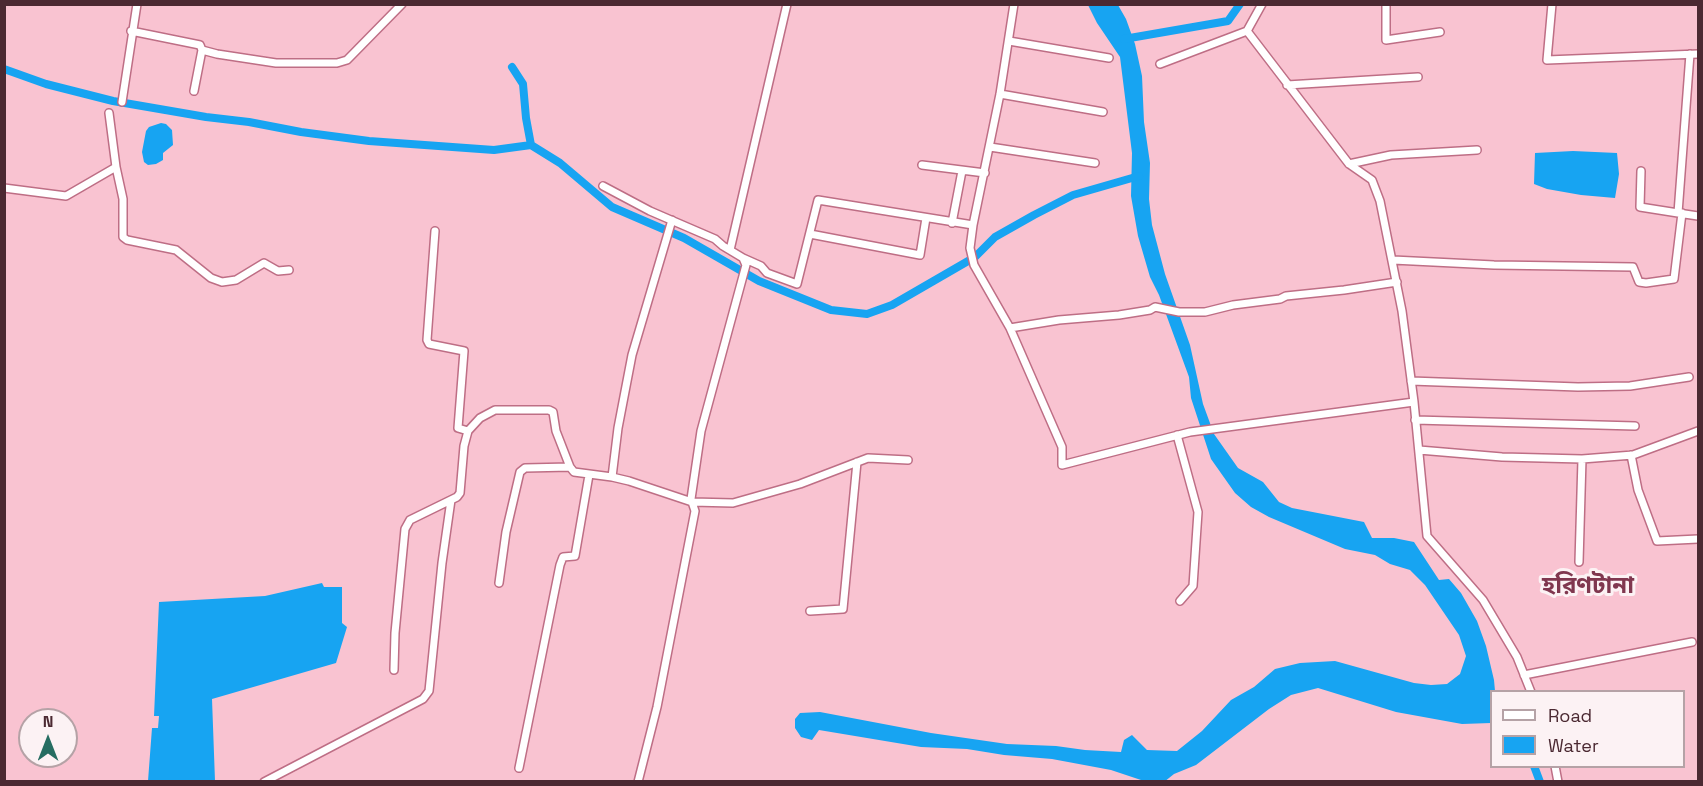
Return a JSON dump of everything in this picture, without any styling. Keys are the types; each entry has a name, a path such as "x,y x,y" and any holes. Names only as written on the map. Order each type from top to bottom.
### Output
{"street":[{"path":"122,102 137,4"},
{"path":"202,50 276,63 337,63 347,60 402,4"},
{"path":"730,250 787,4"},
{"path":"1014,4 1000,94 970,248 974,265 1010,328 1062,447 1062,465 1190,432 1414,402"},
{"path":"1160,64 1247,30 1263,4"},
{"path":"1386,4 1386,40 1440,32"},
{"path":"1393,260 1494,265 1633,267 1639,282 1674,279 1694,54 1547,60 1552,4"},
{"path":"1247,30 1349,164 1372,180 1380,201 1397,282 1414,402 1427,536 1483,600 1516,657 1530,690"},
{"path":"132,31 200,45 202,50 194,91"},
{"path":"1009,41 1108,58"},
{"path":"1287,85 1418,77"},
{"path":"1000,94 1103,112"},
{"path":"110,113 116,167 123,199 123,237 127,240 176,250 211,278 222,282 236,280 264,263 278,271 289,270"},
{"path":"990,147 1095,163"},
{"path":"1349,164 1391,155 1477,150"},
{"path":"922,165 985,173"},
{"path":"4,188 66,196 116,167"},
{"path":"952,223 962,171"},
{"path":"1641,171 1640,207 1698,216"},
{"path":"603,186 650,211 715,239 744,261 761,266 767,273 797,284 818,200 973,225"},
{"path":"810,234 920,255 926,218"},
{"path":"612,477 618,428 632,355 672,220"},
{"path":"435,231 427,340 429,344 464,351 459,428 468,431"},
{"path":"638,782 657,708 695,511 691,499 701,431 741,282 744,261"},
{"path":"1010,328 1059,320 1119,315 1150,310 1155,307 1179,312 1205,312 1286,296 1397,282"},
{"path":"1411,381 1578,387 1630,386 1689,377"},
{"path":"394,670 394,633 405,530 410,520 451,500 460,493 464,446 468,431 480,418 495,410 549,410 555,416 556,431 574,472 629,481 692,502 733,503 800,484 868,458 908,460"},
{"path":"1415,420 1635,426"},
{"path":"1419,450 1502,457 1582,459 1630,455 1698,431"},
{"path":"1177,435 1198,512 1193,586 1180,601"},
{"path":"1630,455 1638,490 1657,541 1698,539"},
{"path":"1579,562 1582,459"},
{"path":"810,610 843,609 857,462"},
{"path":"499,583 506,531 520,472 525,468 570,467"},
{"path":"519,768 560,565 563,557 575,556 590,475"},
{"path":"264,782 423,699 429,691 451,500"},
{"path":"1524,675 1692,642"}],"water":[{"path":"1088,5 1118,5 1135,44 1142,76 1144,122 1150,163 1149,199 1152,225 1165,274 1190,345 1203,404 1214,434 1238,468 1263,482 1279,502 1292,508 1364,522 1372,538 1394,538 1414,542 1439,580 1449,579 1461,593 1477,621 1494,680 1495,690 1490,690 1490,723 1462,724 1396,712 1318,688 1291,695 1196,765 1174,774 1164,782 1141,780 1111,770 1052,759 967,749 921,747 819,730 812,740 801,737 795,728 795,719 800,713 820,712 931,733 1007,744 1121,752 1124,740 1132,735 1147,750 1177,751 1202,731 1231,700 1254,687 1275,669 1300,663 1335,661 1414,683 1431,685 1447,684 1460,674 1466,656 1459,635 1425,585 1410,570 1390,564 1375,555 1345,549 1251,507 1235,493 1211,459 1191,398 1189,377 1159,295 1150,277 1138,236 1131,196 1132,153 1120,57"},
{"path":"161,123 166,124 172,130 173,145 163,153 163,160 148,165 144,162 142,152 146,131 149,127"},
{"path":"1573,151 1617,153 1619,174 1615,198 1581,195 1547,189 1534,184 1535,153"},
{"path":"322,583 324,587 342,587 342,623 347,627 336,663 212,699 215,781 148,781 152,728 158,728 159,716 154,716 159,602 265,596"}],"waterway":[{"path":"1124,39 1228,21 1240,4"},
{"path":"512,67 523,84 531,145"},
{"path":"4,69 46,84 113,101 301,132 369,141 494,150 531,145 560,163 612,207 684,238 759,281 831,310 867,314 892,305 975,257 995,237 1073,195 1139,176"},
{"path":"1535,768 1540,782"}],"district":[{"name":"হরিণটানা","path":"1588,586"}]}
